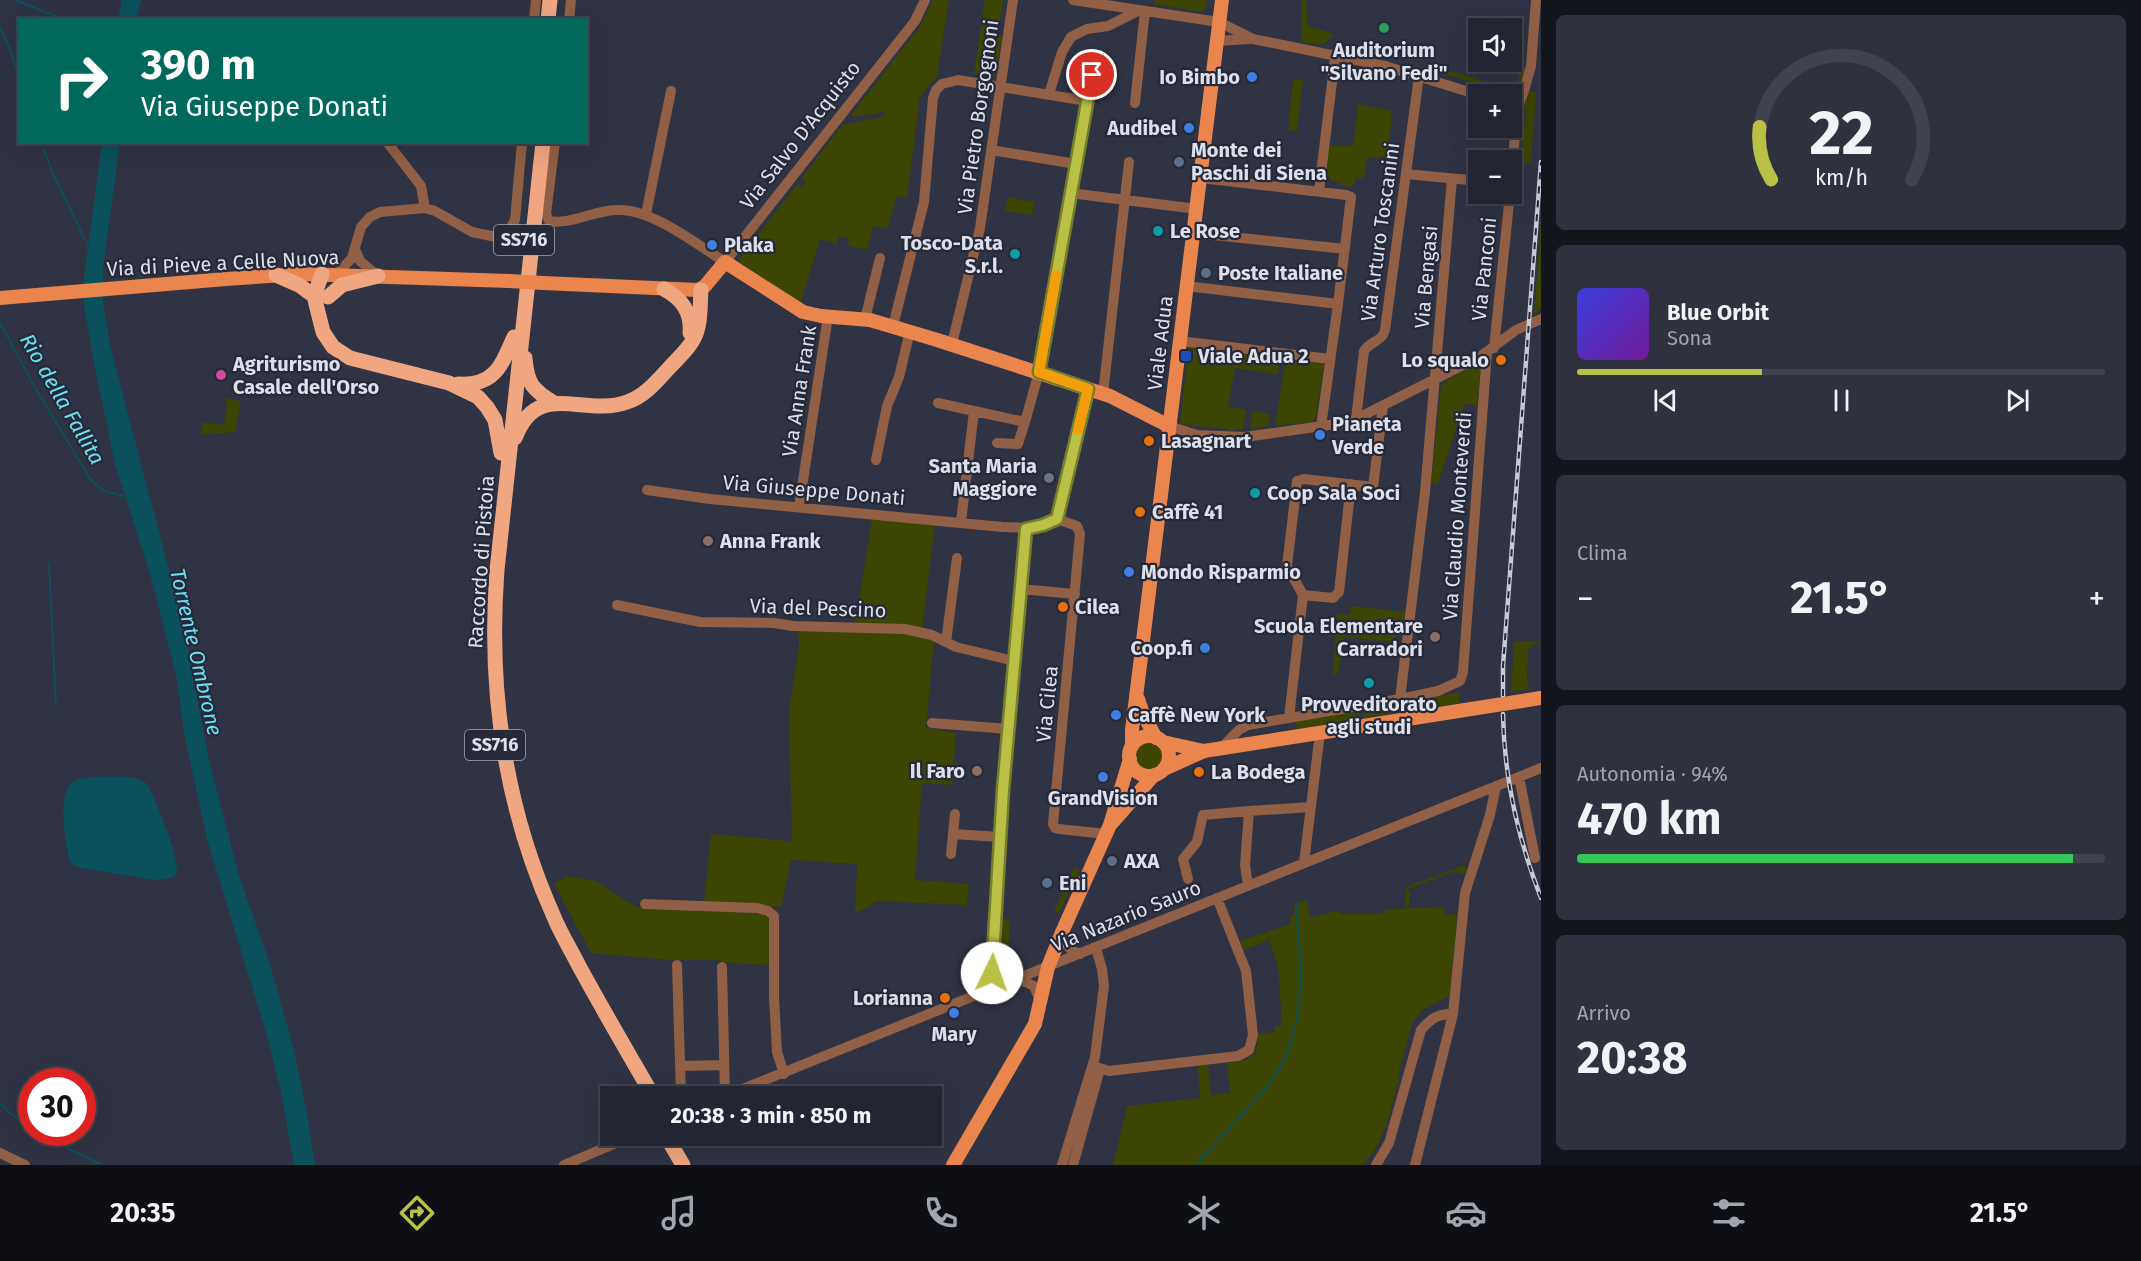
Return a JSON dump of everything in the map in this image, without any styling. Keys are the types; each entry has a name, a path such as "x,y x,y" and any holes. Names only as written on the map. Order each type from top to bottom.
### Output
{"highway":[{"path":"548,18 550,0"},
{"path":"556,18 558,0"},
{"name":"Raccordo di Pistoia","path":"535,144 497,570 494,624 498,713 508,774 526,843 555,920 647,1086"},
{"name":"Raccordo di Pistoia","path":"518,336 543,144"},
{"path":"329,274 327,287 321,296 322,326 328,343 343,355 449,383 478,397 487,407 506,451"},
{"path":"276,275 321,296"},
{"path":"321,296 342,285 378,276"},
{"path":"664,289 686,307"},
{"path":"688,345 691,326 686,307 688,298 697,290"},
{"path":"506,451 527,416 539,407 554,403 602,407 620,404 636,399 653,386 688,345 698,329 697,290"},
{"path":"449,383 474,384 491,377 518,336"},
{"path":"518,336 529,380 538,392 554,403"},
{"name":"Raccordo di Pistoia","path":"506,451 487,592 486,641 490,712 500,777 518,846 548,924 579,984 638,1086"},
{"path":"672,1146 683,1165"},
{"path":"682,1146 692,1165"}],"main road":[{"name":"Viale Adua","path":"1108,829 1131,753 1132,729 1222,0"},
{"name":"Via Salvo D'Acquisto","path":"697,290 725,262"},
{"path":"725,262 794,307 809,313 865,319 952,344 1102,394 1169,426"},
{"name":"Via di Pieve a Celle Nuova","path":"0,298 276,275 329,274 697,290"},
{"name":"Viale Adua","path":"1137,692 1143,714 1159,740"},
{"path":"1204,752 1142,737 1131,753 1133,767 1139,773 1159,772 1204,752 1220,748 1541,698"},
{"path":"953,1165 1032,1029 1041,1002 1048,968 1108,829 1159,772 1169,755 1167,748 1159,740"}],"street":[{"path":"534,18 536,0"},
{"path":"569,18 571,0"},
{"name":"Via Salvo D'Acquisto","path":"725,262 915,21 925,0"},
{"name":"Via Pietro Borgognoni","path":"952,344 978,238 1013,0"},
{"path":"1522,94 1531,66 1536,0"},
{"path":"1081,1 1142,7 1219,22 1253,39 1384,66 1468,92"},
{"path":"1049,94 1062,52 1071,37 1087,28 1108,26 1142,7"},
{"path":"1135,103 1142,7"},
{"path":"1217,41 1253,39"},
{"path":"1320,191 1335,57"},
{"path":"998,443 1018,444 1039,372 1092,75"},
{"name":"Via Arturo Toscanini","path":"1356,419 1364,351 1385,332 1419,76"},
{"path":"893,326 924,202 932,106 936,90 942,84 952,80 1088,101"},
{"path":"646,214 671,91"},
{"path":"389,144 421,186 425,208"},
{"path":"329,274 351,261 365,221 375,214 392,210 425,208 435,211 472,232 492,236 506,234 512,229 515,219 522,144"},
{"path":"555,144 546,216 549,221 560,222 617,210 646,214 725,262"},
{"path":"991,150 1076,164"},
{"path":"1102,394 1129,162"},
{"path":"1407,174 1468,180"},
{"path":"1200,178 1320,191 1351,197 1321,427"},
{"name":"Via Bengasi","path":"1400,699 1425,492 1452,178"},
{"path":"1070,193 1197,209"},
{"name":"Via Panconi","path":"1491,350 1496,325 1509,204"},
{"path":"1194,233 1345,249"},
{"path":"356,250 360,261 378,276"},
{"path":"865,319 880,258"},
{"path":"1186,286 1338,304"},
{"name":"Via Anna Frank","path":"799,507 828,316"},
{"path":"1169,426 1197,435 1255,436 1321,427 1356,419 1491,350 1519,328 1541,320"},
{"path":"1496,325 1507,336"},
{"path":"876,460 887,406 900,373 910,331"},
{"path":"1180,341 1330,359"},
{"name":"Via Claudio Monteverdi","path":"1400,699 1438,691 1460,681 1463,672 1491,350"},
{"path":"1057,519 1088,389"},
{"path":"938,403 1025,422"},
{"path":"1289,718 1304,595 1287,569 1296,480 1373,487 1383,406"},
{"path":"961,522 974,411"},
{"path":"1304,595 1333,598 1339,592 1351,484"},
{"name":"Via Giuseppe Donati","path":"647,490 710,499 1026,529 1057,519"},
{"name":"Via Cilea","path":"1057,519 1075,525 1080,531 1053,824 1059,830 1108,829"},
{"path":"991,990 1008,729 1026,529"},
{"path":"946,642 957,558"},
{"path":"1020,589 1075,594"},
{"name":"Via del Pescino","path":"617,605 700,622 774,623 793,626 885,628 923,632 956,647 1014,661"},
{"path":"1220,748 1242,728 1400,699"},
{"path":"932,723 1008,729"},
{"path":"1257,726 1254,738 1264,741"},
{"path":"1239,745 1257,726"},
{"path":"1304,863 1320,733"},
{"name":"Via Nazario Sauro","path":"752,1086 1541,768"},
{"path":"1519,777 1535,858"},
{"path":"1415,1165 1453,1014 1465,897 1470,873 1490,815 1496,786"},
{"path":"1188,879 1183,859 1196,844 1203,815 1311,807"},
{"path":"1248,885 1245,865 1249,811"},
{"path":"951,854 955,814"},
{"path":"953,834 1000,837"},
{"path":"1097,1068 1109,1071 1238,1056 1249,1050 1253,1035 1246,971 1217,898"},
{"path":"645,904 757,908 768,910 774,916 777,1052 784,1074"},
{"path":"1063,930 1067,946 1080,954"},
{"path":"1073,1165 1097,1068 1104,986 1096,948"},
{"path":"677,965 681,1086"},
{"path":"722,967 725,1086"},
{"path":"1019,979 1034,986 1041,1002"},
{"path":"1376,1165 1389,1143 1421,1030 1435,1017 1444,1013 1453,1014"},
{"path":"680,1066 724,1065"},
{"path":"1062,1165 1097,1068"},
{"path":"564,1165 609,1146"},
{"path":"0,1153 25,1165"}],"green space":[{"path":"933,0 949,0 937,76 920,96 907,198 897,196 887,229 873,226 867,250 848,246 849,238 839,236 837,244 820,239 801,303 740,266 740,258 798,183 802,187 806,183 801,179 842,125 885,116 885,112 854,117 851,115 919,28"},
{"path":"985,0 1003,0 998,35 1002,36 995,78 974,74"},
{"path":"1154,0 1207,0 1202,12 1153,4"},
{"path":"1302,0 1306,0 1308,26 1334,34 1322,45 1302,42"},
{"path":"1427,65 1497,84 1480,84 1426,69"},
{"path":"1525,71 1520,84 1517,84 1520,72"},
{"path":"1293,79 1303,80 1297,131 1288,130"},
{"path":"1530,92 1536,92 1531,163 1522,162 1526,109 1522,109"},
{"path":"1358,104 1392,111 1388,155 1381,158 1367,157 1364,178 1356,178 1354,185 1348,187 1329,179 1326,165 1328,146 1353,146"},
{"path":"1008,197 1035,202 1032,215 1005,211"},
{"path":"1541,225 1541,309 1534,315"},
{"path":"1190,348 1280,357 1278,374 1235,368 1228,407 1246,410 1243,429 1180,424 1188,353"},
{"path":"1286,358 1324,363 1314,421 1275,426"},
{"path":"1481,362 1477,405 1464,404 1438,484 1431,483 1441,386"},
{"path":"224,398 241,401 235,432 201,435 203,422 224,425 227,405"},
{"path":"1253,411 1270,414 1268,426 1250,429"},
{"path":"872,519 935,525 922,630 855,624"},
{"path":"1351,606 1405,612 1402,627 1395,633 1394,642 1344,637 1338,674 1332,674 1338,614 1350,615"},
{"path":"798,628 891,630 934,640 926,728 956,733 952,785 922,783 915,880 969,884 967,905 876,901 855,913 857,864 791,860 781,907 704,904 711,834 792,841 789,711 799,646"},
{"path":"1514,641 1541,642 1530,646 1528,650 1527,681 1530,689 1511,692"},
{"path":"1350,643 1388,647 1388,657 1349,653"},
{"path":"1459,692 1460,703 1364,718 1364,711"},
{"path":"1359,711 1360,719 1297,729 1296,722"},
{"path":"1149,740 1160,745 1165,756 1160,767 1149,772 1138,767 1133,756 1138,745"},
{"path":"1464,865 1467,867 1466,873 1454,871 1446,873 1445,876 1439,876 1434,880 1408,888 1407,891 1411,893 1409,907 1406,907 1406,887"},
{"path":"1074,867 1080,869 1059,914 1054,911"},
{"path":"567,876 596,881 640,908 698,908 763,914 771,921 771,965 591,953 554,884"},
{"path":"1307,900 1310,918 1338,910 1340,914 1382,914 1387,909 1444,907 1445,915 1457,914 1450,995 1421,1011 1413,1022 1389,1116 1374,1150 1363,1165 1113,1165 1127,1106 1200,1098 1198,1066 1208,1065 1211,1095 1230,1093 1227,1063 1251,1057 1257,1048 1258,1034 1275,1032 1275,1026 1282,1025 1278,967 1269,940 1244,950 1240,941 1291,924 1290,916 1295,914 1294,904"},
{"path":"1001,918 1010,919 1008,960 994,965 996,923 1001,923"}],"shaded area":[{"path":"122,0 141,0 136,18 118,18"},
{"path":"102,144 120,144 103,268 103,301 110,346 183,623 208,755 238,873 270,964 294,1050 315,1165 294,1165 281,1092 268,1039 208,843 184,733 176,674 150,574 115,464 94,363 84,306 83,285"},
{"path":"88,777 131,777 145,782 160,811 177,864 177,872 172,878 154,880 80,868 69,860 64,804 70,785 76,780"}],"waterway":[{"path":"15,0 60,18"},
{"path":"0,27 18,75"},
{"path":"42,144 53,174 88,246"},
{"name":"Rio della Fallita","path":"0,323 37,391 91,480 104,491 127,497"},
{"path":"49,563 56,705"},
{"path":"1196,1165 1270,1083 1283,1063 1297,1019 1300,996 1300,950 1296,904"},
{"path":"0,1103 18,1119"},
{"path":"62,1146 102,1165"}],"railway":[{"path":"1503,696 1503,666 1541,162"},
{"path":"1503,714 1509,784 1519,830 1541,898"}],"slow traffic":[{"path":"1056,275 1039,372 1088,389 1078,430"}],"place":[{"name":"Auditorium \"Silvano Fedi\"","path":"1384,28"},
{"name":"Io Bimbo","path":"1252,77"},
{"name":"Audibel","path":"1189,128"},
{"name":"Monte dei Paschi di Siena","path":"1179,162"},
{"name":"Le Rose","path":"1158,231"},
{"name":"Plaka","path":"712,245"},
{"name":"Tosco-Data S.r.l.","path":"1015,254"},
{"name":"Poste Italiane","path":"1206,273"},
{"name":"Viale Adua 2","path":"1186,356"},
{"name":"Lo squalo","path":"1501,360"},
{"name":"Agriturismo Casale dell'Orso","path":"221,375"},
{"name":"Pianeta Verde","path":"1320,435"},
{"name":"Lasagnart","path":"1149,441"},
{"name":"Santa Maria Maggiore","path":"1049,478"},
{"name":"Coop Sala Soci","path":"1255,493"},
{"name":"Caffè 41","path":"1140,512"},
{"name":"Anna Frank","path":"708,541"},
{"name":"Mondo Risparmio","path":"1129,572"},
{"name":"Cilea","path":"1063,607"},
{"name":"Scuola Elementare Carradori","path":"1435,637"},
{"name":"Coop.fi","path":"1205,648"},
{"name":"Provveditorato agli studi","path":"1369,683"},
{"name":"Caffè New York","path":"1116,715"},
{"name":"Il Faro","path":"977,771"},
{"name":"La Bodega","path":"1199,772"},
{"name":"GrandVision","path":"1103,777"},
{"name":"AXA","path":"1112,861"},
{"name":"Eni","path":"1047,883"},
{"name":"Lorianna","path":"945,998"},
{"name":"Mary","path":"954,1013"}],"route":[{"path":"992,973 1003,790 1026,529 1057,519 1088,389 1039,372 1092,75"}],"water label":[{"name":"Torrente Ombrone","path":"196,652"}]}
